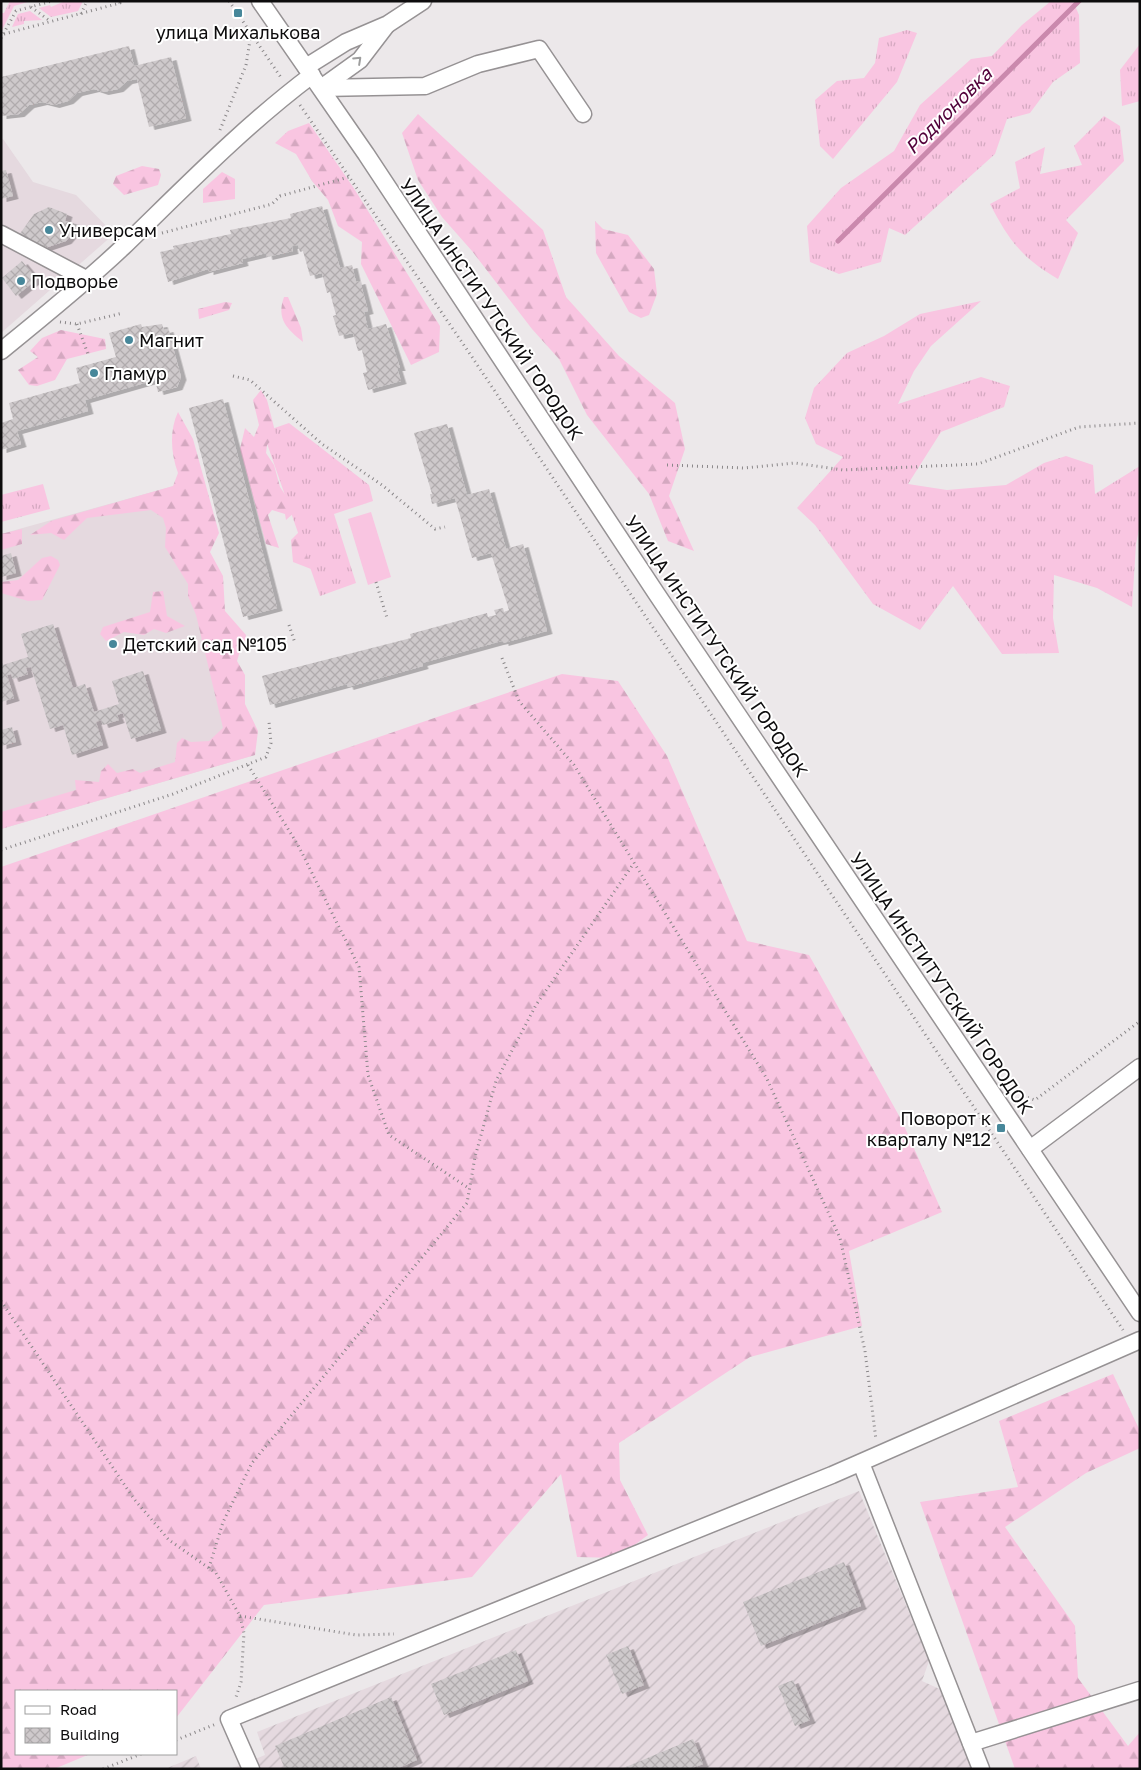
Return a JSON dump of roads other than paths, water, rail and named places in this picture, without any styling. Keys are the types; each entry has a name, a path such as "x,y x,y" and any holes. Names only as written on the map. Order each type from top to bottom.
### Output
{"street":[{"name":"УЛИЦА ИНСТИТУТСКИЙ ГОРОДОК","path":"260,1 313,77 1140,1314"},
{"path":"313,77 346,42 388,24 422,1"},
{"path":"1,350 86,280 291,91 313,77 360,60 388,24"},
{"path":"313,77 425,86 478,64 538,49 583,114"},
{"path":"1,234 86,280"},
{"path":"1030,1149 1140,1067"},
{"path":"251,1769 229,1719 861,1463 1136,1342"},
{"path":"861,1463 981,1769"},
{"path":"970,1743 1140,1690"}],"waterway":[{"name":"Родионовка","path":"838,241 1079,1"}],"place":[{"name":"улица Михалькова","path":"238,13"},
{"name":"Универсам","path":"49,230"},
{"name":"Подворье","path":"21,281"},
{"name":"Магнит","path":"129,340"},
{"name":"Гламур","path":"94,373"},
{"name":"Детский сад №105","path":"113,644"},
{"name":"Поворот к кварталу №12","path":"1001,1128"}]}
